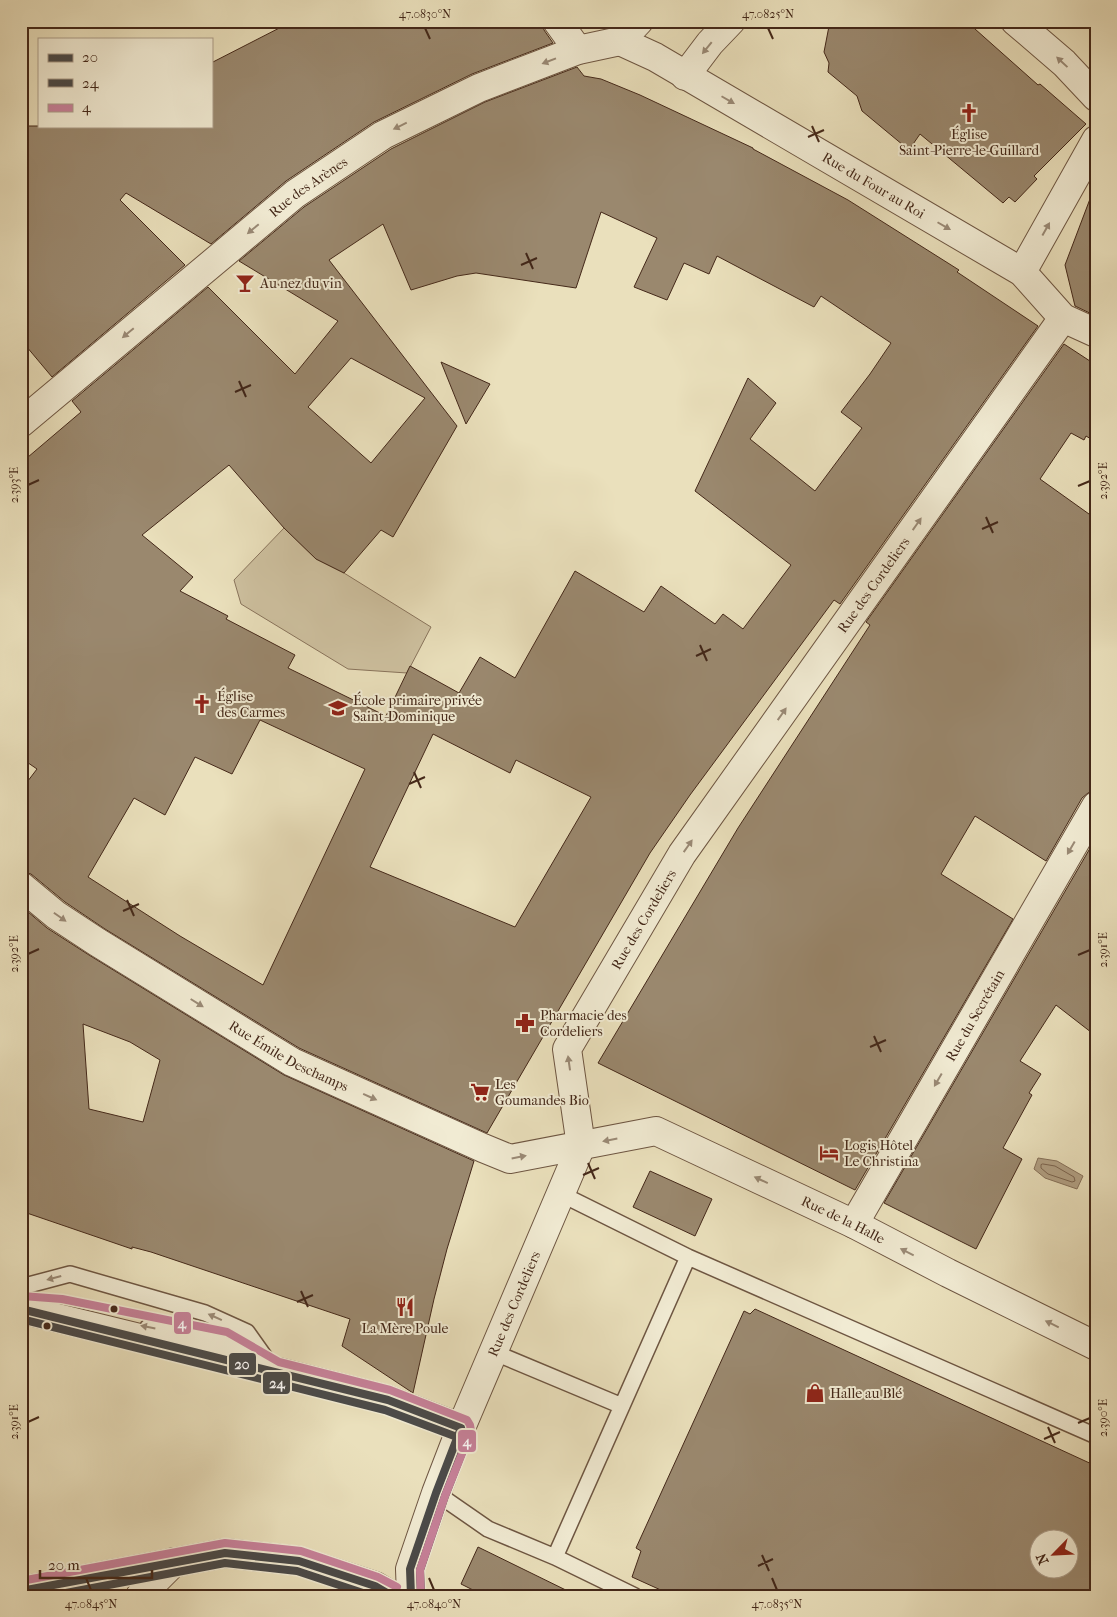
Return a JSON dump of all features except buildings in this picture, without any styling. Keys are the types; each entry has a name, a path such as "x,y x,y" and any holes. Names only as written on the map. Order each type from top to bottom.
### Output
{"street":[{"path":"557,21 578,50"},
{"path":"620,41 638,21"},
{"path":"685,76 731,21"},
{"path":"1015,21 1064,63 1096,97"},
{"name":"Rue des Arènes","path":"21,423 295,194 383,135 479,88 578,50 620,41"},
{"name":"Rue du Four au Roi","path":"620,41 655,58 1022,272 1063,318"},
{"path":"1022,272 1096,140"},
{"path":"1063,318 1096,333"},
{"name":"Rue des Cordeliers","path":"411,1596 410,1569 436,1493 461,1428 581,1146 567,1049 682,854 1063,318"},
{"name":"Rue du Secrétain","path":"854,1224 1096,806"},
{"name":"Rue Émile Deschamps","path":"21,886 56,914 97,942 292,1062 510,1159 581,1146"},
{"name":"Rue de la Halle","path":"581,1146 656,1131 854,1224 1096,1346"},
{"path":"21,1307 388,1400 461,1428"},
{"path":"21,1591 224,1553 298,1560 375,1586 392,1596"},
{"path":"140,1596 174,1562"}],"lane":[{"path":"561,1194 688,1257 1096,1436"},
{"path":"555,1557 688,1257"},
{"path":"21,1287 70,1274 205,1313 247,1332 275,1371"},
{"path":"493,1352 622,1406"},
{"path":"436,1493 488,1529 555,1557 636,1596"}],"shaded area":[{"path":"284,528 316,559 344,573 431,627 407,673 348,669 241,604 234,580"}],"water":[{"path":"1038,1158 1057,1161 1083,1176 1077,1189 1045,1178 1034,1169"}],"transit line":[{"name":"4","path":"22,1296 62,1299 227,1332 279,1362 390,1390 467,1420 471,1431 445,1496 420,1570 421,1596"},
{"name":"20","path":"21,1309 388,1400 461,1428"},
{"name":"24","path":"21,1319 385,1410 457,1437"},
{"name":"20","path":"411,1596 410,1569 461,1428"},
{"name":"24","path":"421,1596 420,1570 445,1496 470,1432"},
{"name":"4","path":"21,1581 225,1543 301,1551 378,1577 397,1587"},
{"name":"20","path":"21,1591 225,1553 299,1561 375,1586 392,1596"},
{"name":"24","path":"50,1596 225,1563 297,1571 372,1596"}],"place":[{"name":"Église Saint-Pierre-le-Guillard","path":"969,113"},
{"name":"Au nez du vin","path":"245,283"},
{"name":"Église des Carmes","path":"202,704"},
{"name":"École primaire privée Saint-Dominique","path":"338,708"},
{"name":"Pharmacie des Cordeliers","path":"525,1023"},
{"name":"Les Goumandes Bio","path":"480,1092"},
{"name":"Logis Hôtel Le Christina","path":"829,1153"},
{"name":"La Mère Poule","path":"405,1307"},
{"name":"Halle au Blé","path":"815,1393"}]}
